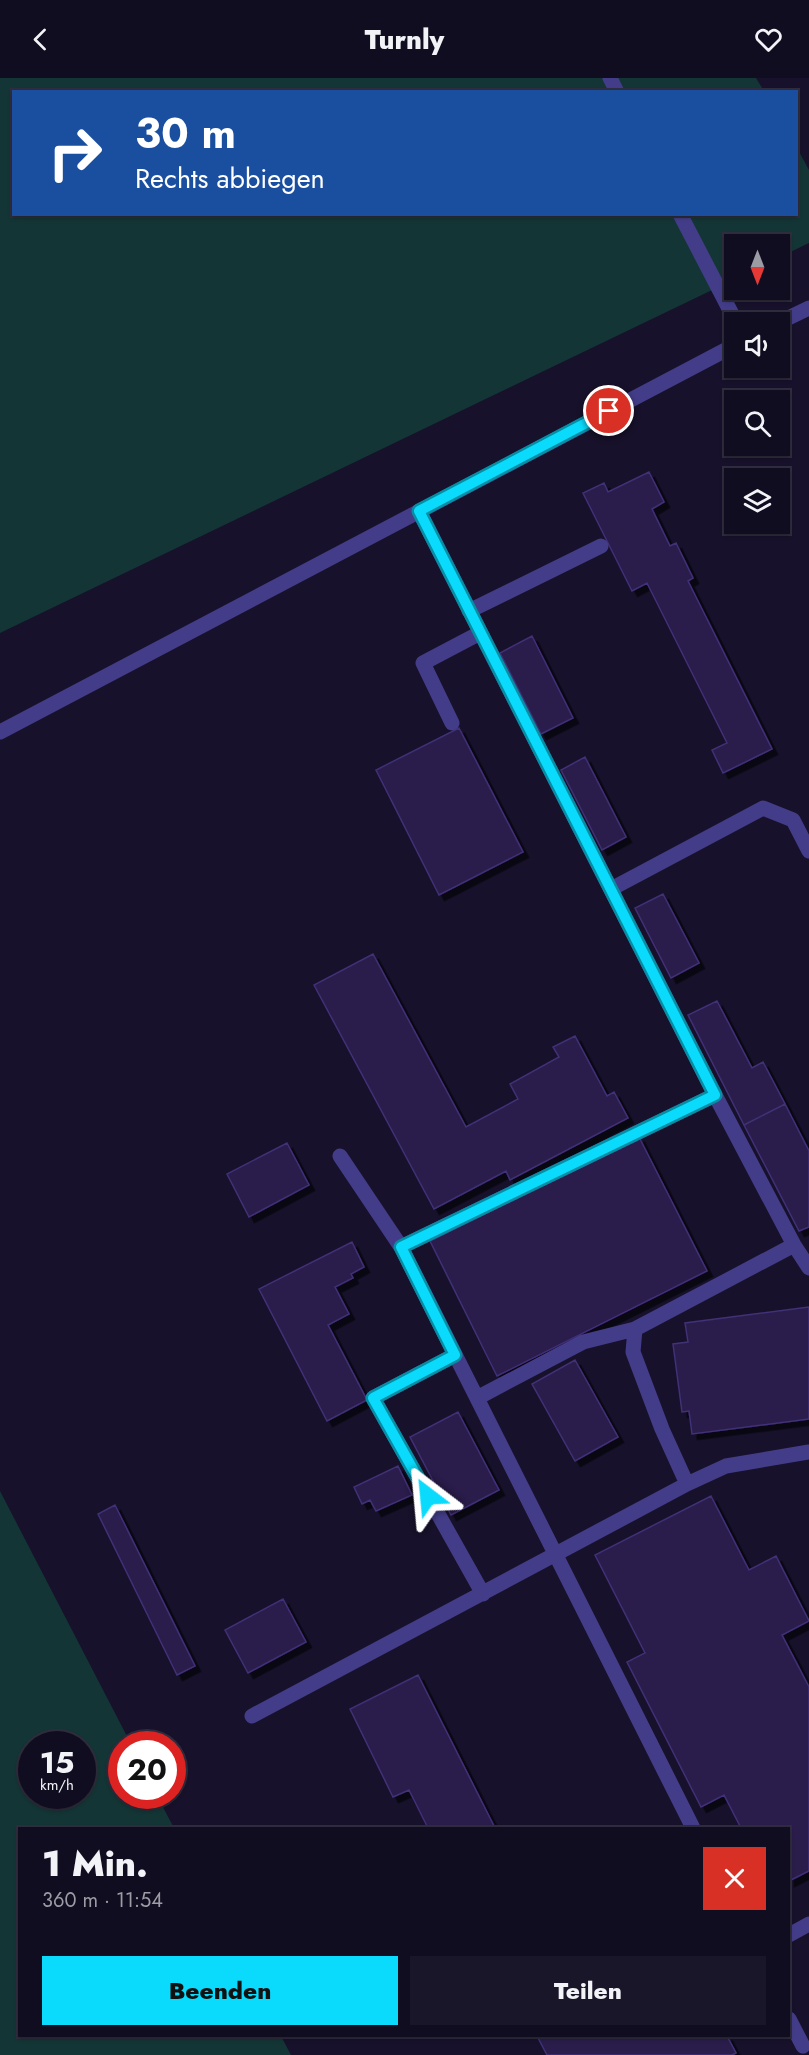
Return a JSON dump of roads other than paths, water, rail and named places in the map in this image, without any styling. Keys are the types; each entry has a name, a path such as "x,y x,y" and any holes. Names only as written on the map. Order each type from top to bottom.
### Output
{"lane":[{"path":"681,216 731,312"},
{"path":"790,317 809,308"},
{"path":"0,732 724,351"},
{"path":"419,511 715,1095 794,1245 809,1268"},
{"path":"469,611 601,546"},
{"path":"452,723 423,663 480,633"},
{"path":"611,889 763,808 793,820 809,851"},
{"path":"401,1247 715,1095"},
{"path":"340,1156 401,1247 692,1827"},
{"path":"477,1398 583,1342 635,1329 794,1245"},
{"path":"635,1329 633,1352 662,1429 687,1484"},
{"path":"455,1355 373,1398 483,1594"},
{"path":"252,1716 687,1484 726,1466 809,1452"},
{"path":"790,1934 809,1924"},
{"path":"790,2021 803,2046"}]}
